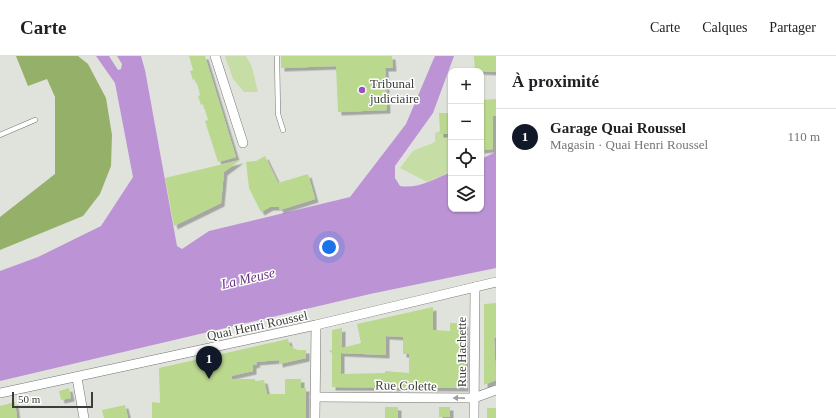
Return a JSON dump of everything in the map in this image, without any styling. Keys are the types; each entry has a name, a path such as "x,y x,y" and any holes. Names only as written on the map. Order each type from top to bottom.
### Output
{"street":[{"path":"215,56 243,143"},
{"name":"Quai Henri Roussel","path":"0,393 76,378 316,325 496,282"},
{"name":"Rue Hachette","path":"474,418 475,287"},
{"path":"315,418 316,325"},
{"path":"76,378 84,418"},
{"name":"Rue Colette","path":"315,397 474,398 496,390"}],"lane":[{"path":"277,56 278,114 283,130"},
{"path":"0,135 35,120"}],"green space":[{"path":"16,56 78,56 88,64 106,98 112,135 111,166 100,194 83,216 0,250 0,217 55,174 55,97 47,79 28,86"},
{"path":"225,56 246,56 252,67 258,92 244,92 233,79"},
{"path":"440,131 440,134 446,134 446,138 448,138 448,173 427,182 400,168 413,151 435,142 435,133"}],"water":[{"name":"La Meuse","path":"96,56 109,56 118,70 121,69 122,64 117,56 141,56 145,70 177,246 182,249 209,231 350,197 406,124 435,56 454,56 450,68 448,68 448,72 433,113 395,166 395,178 400,186 407,187 426,183 448,173 448,212 484,212 484,158 496,152 496,268 370,294 0,381 0,271 38,257 101,226 133,177 115,83"}],"building":[{"path":"189,56 205,56 236,157 218,162 205,121 208,120 203,104 201,105 198,96 200,95 196,79 193,80 190,71 193,70"},
{"name":"Tribunal judiciaire","path":"281,56 392,56 393,68 385,68 387,110 338,112 336,66 281,68"},
{"path":"474,56 496,56 496,72 484,71 484,68 475,68"},
{"path":"496,99 496,116 493,116 493,149 484,150 484,100"},
{"path":"439,113 448,113 448,134 440,134"},
{"path":"265,156 278,183 308,174 315,199 280,210 279,207 270,207 261,212 249,188 246,162 256,161"},
{"path":"240,160 224,172 221,203 174,226 165,178"},
{"path":"496,303 496,338 494,338 496,380 484,385 484,304"},
{"path":"433,307 433,330 450,331 450,323 465,323 465,388 332,387 332,353 329,351 332,350 332,330 342,328 342,348 361,343 357,324","holes":["386,336 403,337 403,354 409,354 409,373 385,371 385,373 341,374 341,353 386,355"]},
{"path":"288,339 290,346 293,346 294,350 306,350 306,358 279,364 279,360 256,362 257,364 253,365 253,371 231,376 232,379 255,379 255,381 264,380 267,394 285,394 285,379 301,379 301,388 306,388 306,418 152,418 152,402 160,403 159,368"},
{"path":"69,388 71,398 61,400 59,391"},
{"path":"15,402 17,418 0,418 0,406"},
{"path":"125,405 128,418 104,418 102,410"},
{"path":"385,407 398,407 398,418 385,418"},
{"path":"439,407 450,407 450,417 439,417"},
{"path":"487,408 496,408 496,418 487,418"}],"place":[{"name":"Tribunal judiciaire","path":"362,90"},
{"name":"Garage Quai Roussel","path":"209,379"}]}
